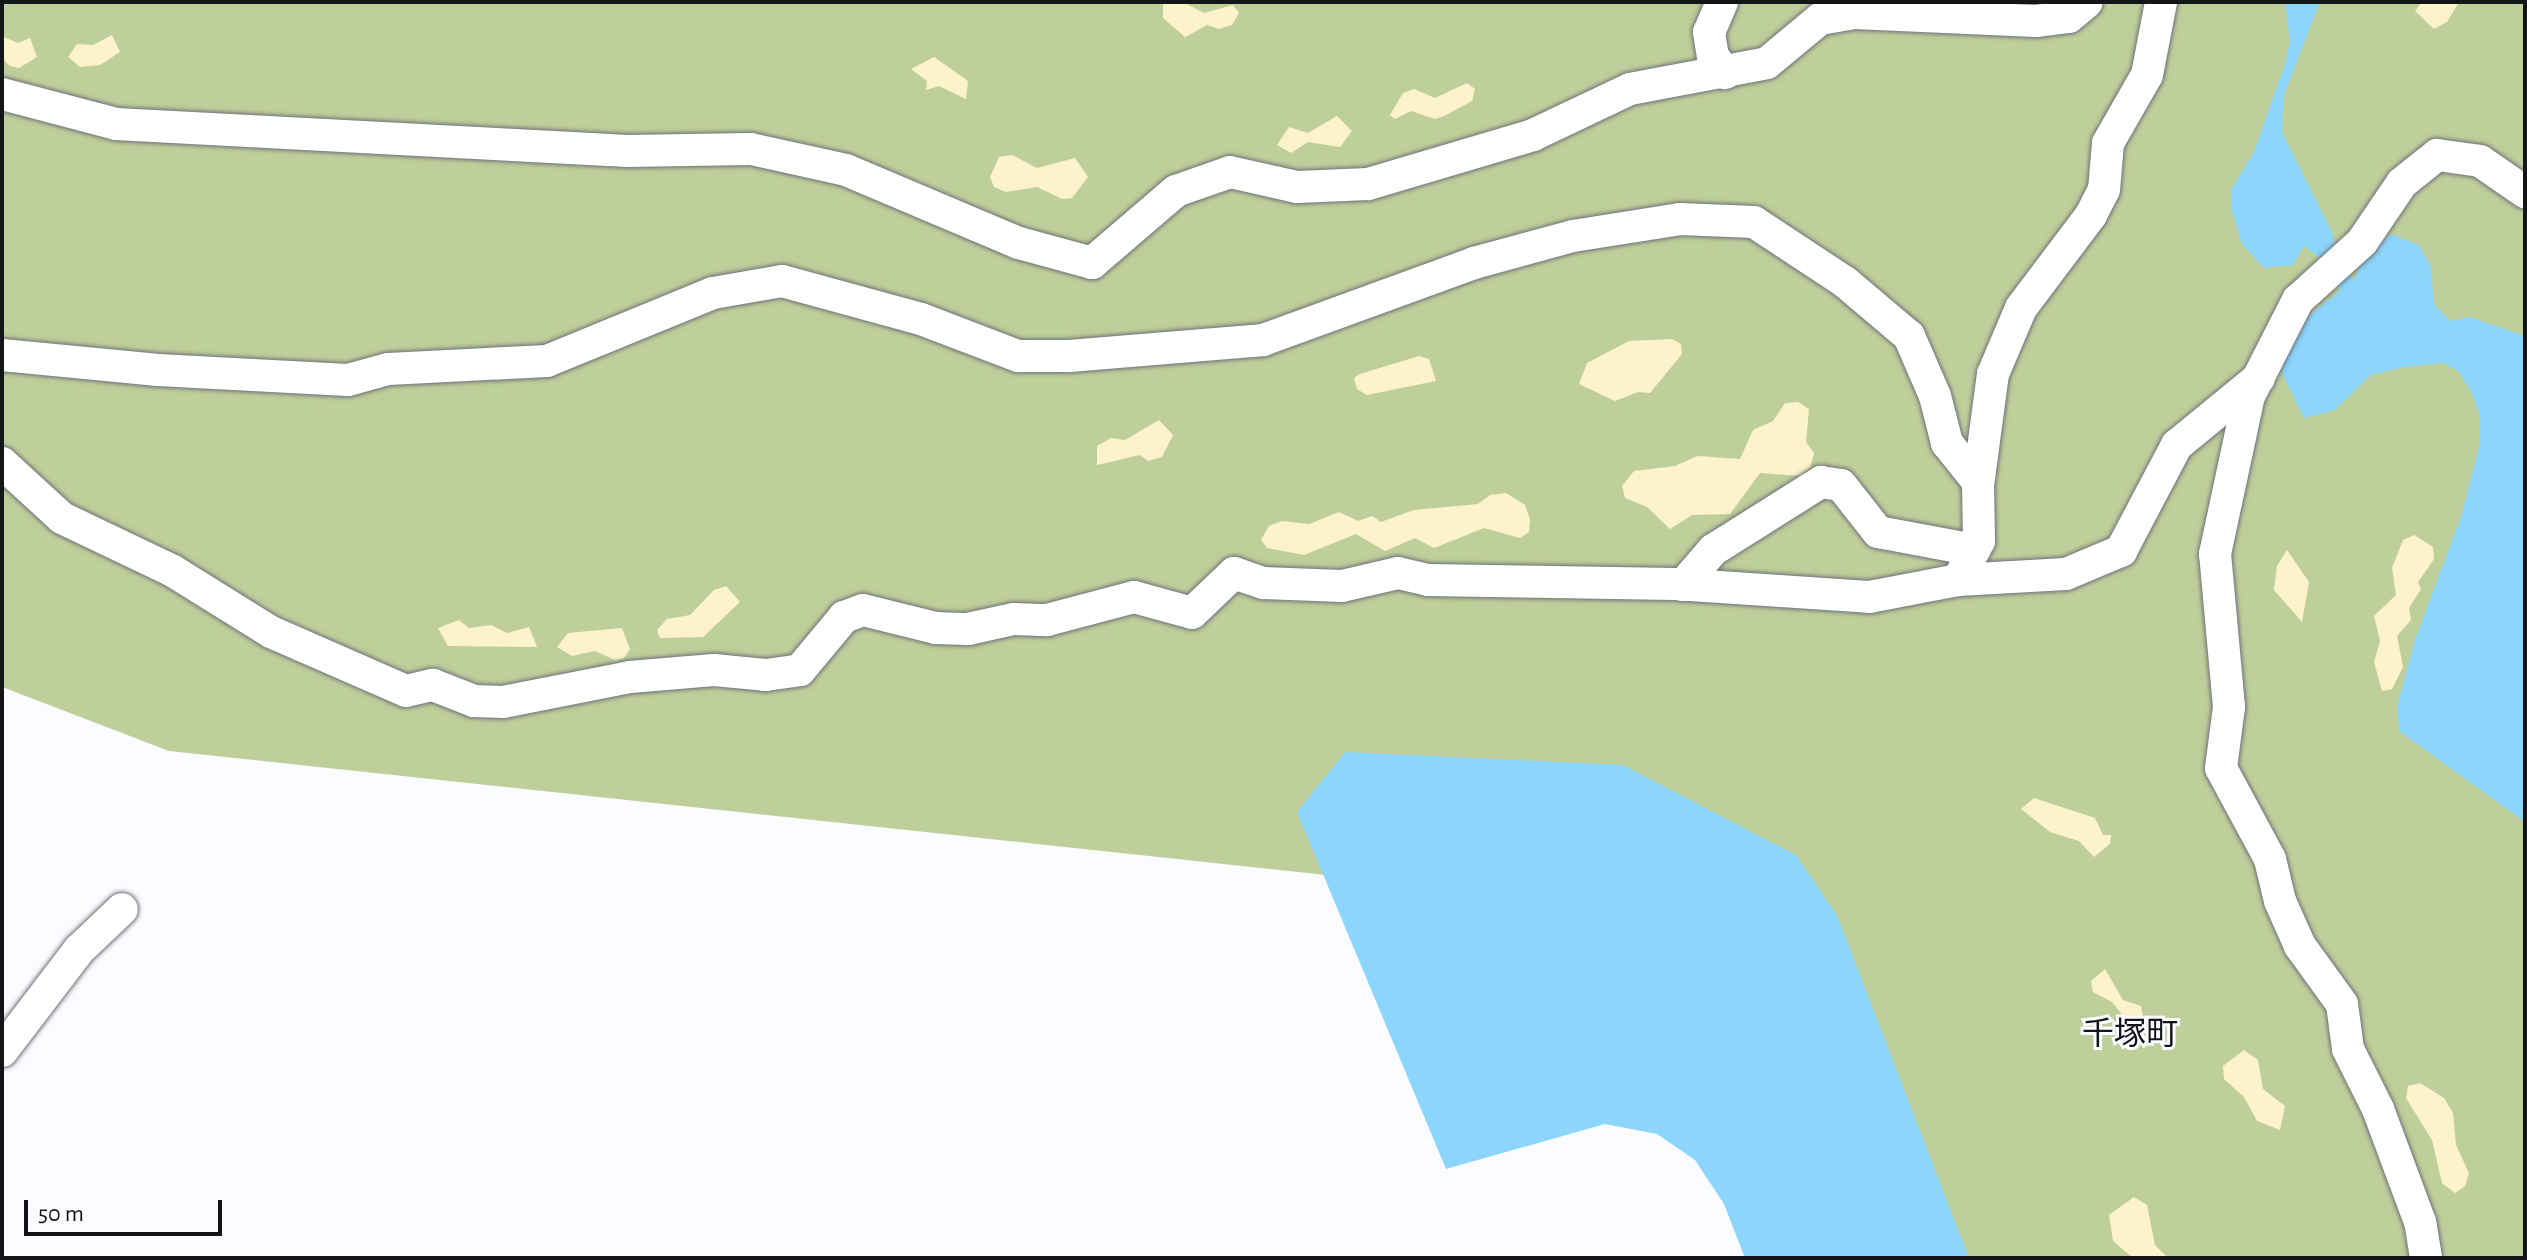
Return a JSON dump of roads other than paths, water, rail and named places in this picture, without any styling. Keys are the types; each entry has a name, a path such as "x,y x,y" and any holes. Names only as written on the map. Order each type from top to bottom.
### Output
{"street":[{"path":"1722,2 1709,32 1713,56 1725,73"},
{"path":"2,94 116,124 627,151 751,149 846,170 1019,243 1092,263 1176,191 1230,172 1297,187 1368,184 1533,135 1630,89 1767,63 1820,19 1854,13 2036,21 2069,17 2087,2"},
{"path":"1958,580 1979,541 1978,482 1993,374 2021,308 2091,215 2104,190 2108,143 2147,75 2161,2"},
{"path":"2426,1258 2420,1222 2348,1049 2342,1004 2300,946 2280,901 2270,859 2221,768 2229,707 2215,554 2249,396 2264,374 2275,338 2298,300 2362,242 2402,183 2437,155 2480,161 2525,192"},
{"path":"2,355 158,370 348,380 388,369 547,361 713,293 782,281 921,319 1018,356 1070,356 1263,340 1474,263 1573,236 1680,219 1754,222 1845,282 1909,336 1935,396 1947,443 1978,482"},
{"path":"2,463 62,518 173,571 271,632 406,691 433,685 474,701 503,702 630,677 714,670 766,675 800,670 844,617 863,610 936,628 968,629 1014,619 1047,620 1134,597 1192,613 1234,573 1263,583 1342,586 1398,573 1428,580 1683,585 1869,597 1958,580 2066,574 2121,551 2177,445 2264,374"},
{"path":"1683,585 1713,550 1821,482 1841,485 1878,532 1974,550"},
{"path":"2,1051 79,950 122,909"}],"water":[{"path":"2285,2 2320,2 2284,95 2282,132 2332,232 2337,256 2354,280 2365,254 2391,234 2419,245 2431,267 2434,304 2450,321 2470,317 2525,336 2525,822 2399,731 2397,706 2415,640 2461,517 2480,444 2480,417 2472,393 2458,371 2443,363 2404,367 2371,375 2335,410 2304,418 2281,371 2293,328 2340,291 2317,256 2304,246 2293,265 2264,268 2242,244 2232,211 2231,190 2254,152 2285,64 2290,42"},
{"path":"1345,752 1623,765 1796,855 1837,915 1969,1258 1745,1258 1724,1204 1695,1160 1657,1134 1605,1124 1446,1169 1297,812"}],"district":[{"name":"千塚町","path":"2130,1034"}]}
